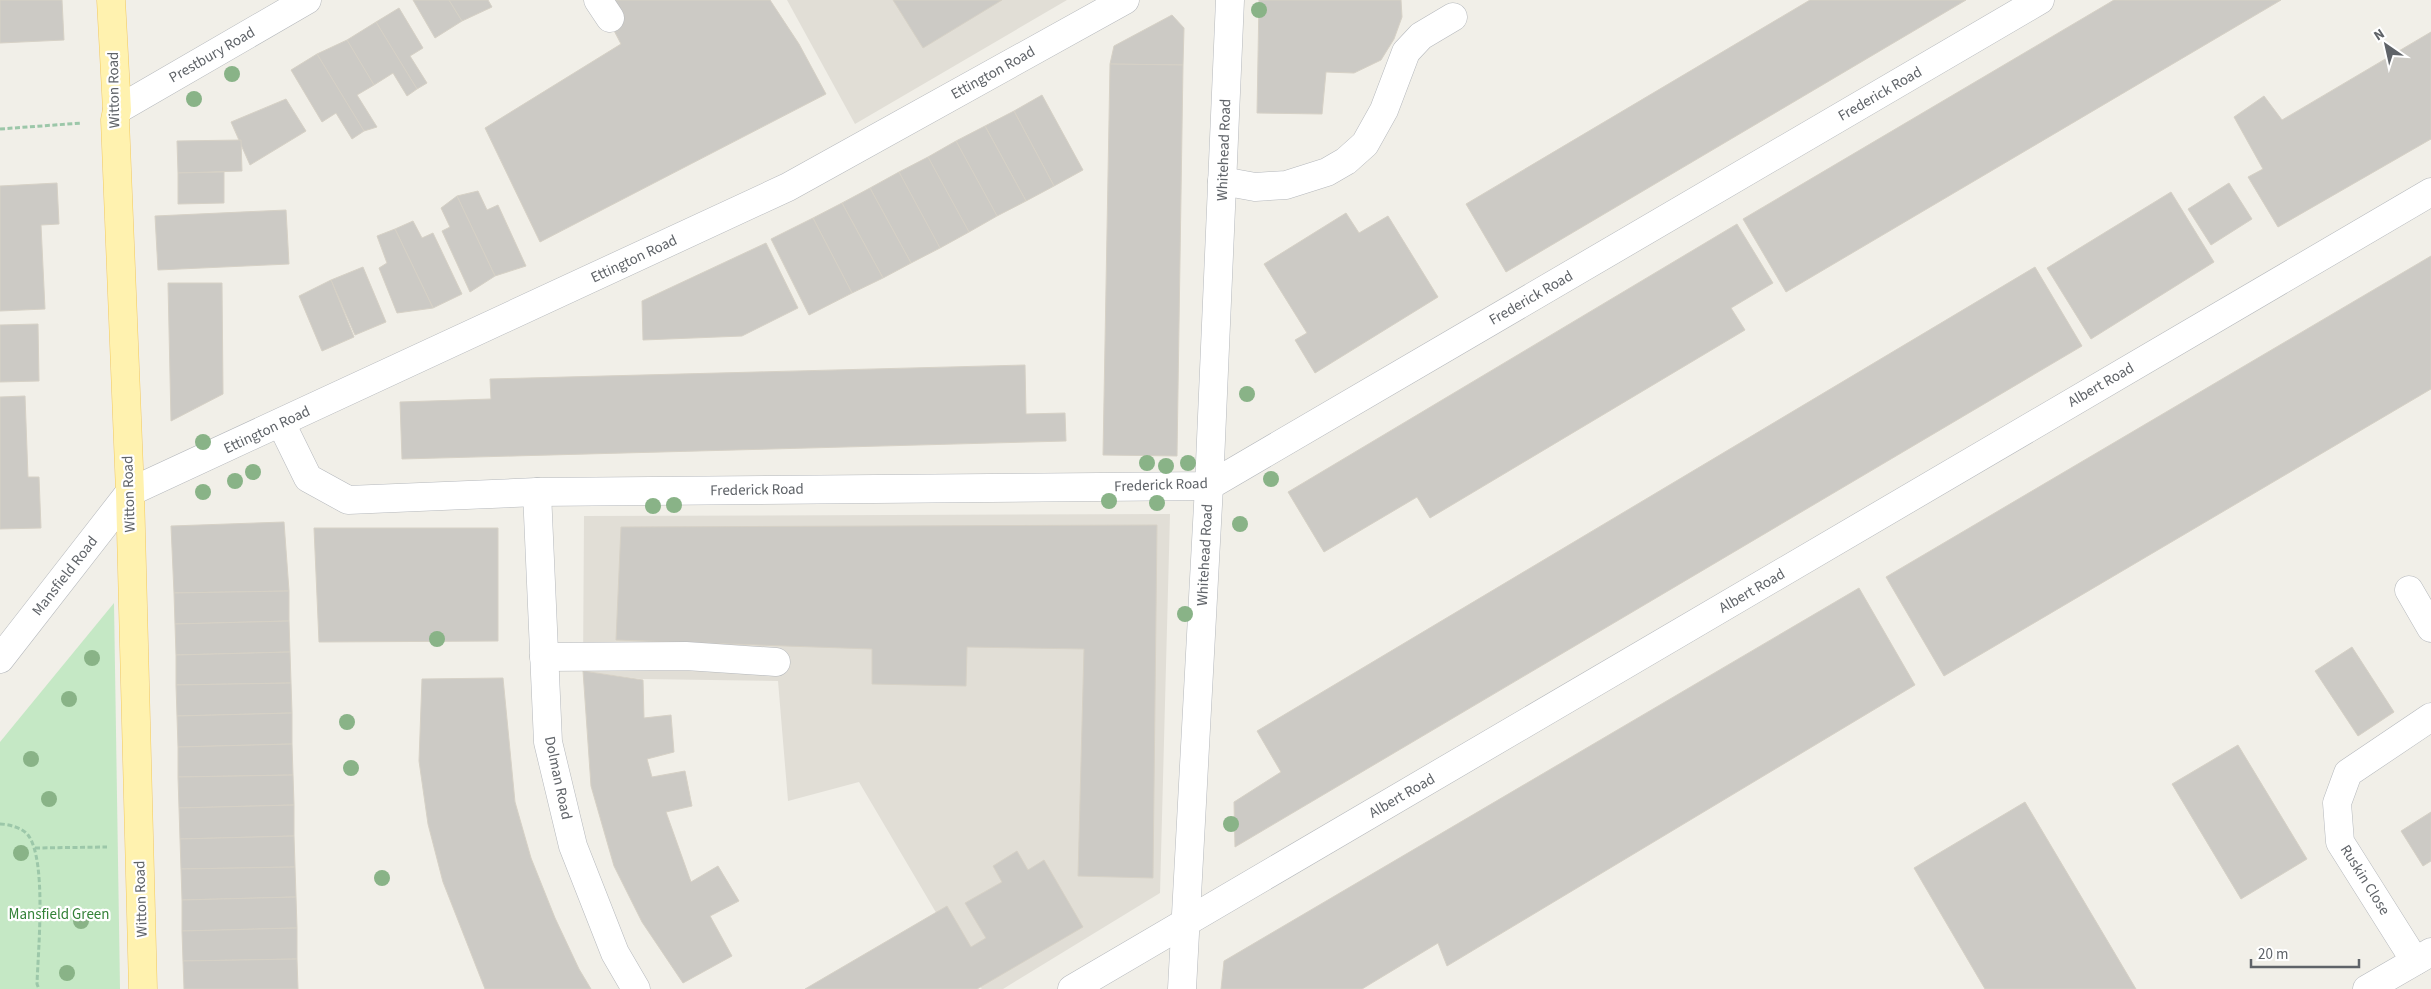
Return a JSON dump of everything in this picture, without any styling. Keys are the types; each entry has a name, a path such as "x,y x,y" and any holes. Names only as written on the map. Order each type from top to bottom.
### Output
{"main road":[{"name":"Witton Road","path":"111,0 130,492 143,989"}],"street":[{"name":"Prestbury Road","path":"116,115 307,0"},
{"name":"Ettington Road","path":"130,492 788,187 1125,0"},
{"name":"Whitehead Road","path":"1182,989 1184,923 1209,486 1230,0"},
{"name":"Frederick Road","path":"281,423 308,478 348,500 537,492 1209,486 2040,0"},
{"path":"1222,181 1255,188 1286,185 1327,172 1346,161 1365,144 1384,110 1406,52 1421,36 1453,17"},
{"name":"Albert Road","path":"1072,989 2431,192"},
{"name":"Mansfield Road","path":"0,659 130,492"},
{"name":"Dolman Road","path":"537,492 548,742 573,846 615,953 636,989"},
{"path":"2409,590 2431,628"},
{"path":"544,657 686,656 776,662"},
{"name":"Ruskin Close","path":"2423,956 2340,842 2337,803 2348,773 2431,717"},
{"path":"2368,989 2423,956"}],"path":[{"path":"0,129 116,115"},
{"path":"0,824 6,824 27,833 35,848 40,901 37,984 39,989"},
{"path":"35,848 139,847"}],"shaded area":[{"path":"787,0 1067,0 855,124"},
{"path":"1170,514 1160,893 1003,989 982,989 980,987 859,782 788,801 778,681 641,679 583,671 584,516"}],"green space":[{"name":"Mansfield Green","path":"114,603 120,989 0,989 0,742"}],"building":[{"path":"0,0 62,0 64,40 0,43"},
{"path":"413,0 449,0 462,21 435,38"},
{"path":"449,0 488,0 492,7 462,21"},
{"path":"598,0 770,0 799,44 826,94 540,242 485,128 621,44"},
{"path":"893,0 1002,0 923,48"},
{"path":"1259,0 1401,0 1402,17 1394,39 1381,60 1354,73 1326,72 1322,114 1257,113"},
{"path":"1810,0 1966,0 1506,272 1466,204"},
{"path":"2114,0 2281,0 1786,292 1743,219"},
{"path":"399,8 423,48 410,56 427,83 417,89 376,22"},
{"path":"1172,15 1184,28 1183,65 1110,64 1114,46"},
{"path":"376,22 417,89 407,96 393,73 374,85 347,40"},
{"path":"2431,32 2431,139 2278,227 2248,177 2263,169 2234,117 2264,96 2282,120"},
{"path":"347,40 374,85 357,95 377,127 364,131 317,54"},
{"path":"317,54 364,131 352,139 336,113 322,122 291,70"},
{"path":"1110,64 1183,65 1177,456 1103,455"},
{"path":"1042,95 1083,170 1054,186 1014,111"},
{"path":"286,99 306,131 250,165 231,122"},
{"path":"1014,111 1054,186 1026,201 985,126"},
{"path":"985,126 1026,201 997,216 956,141"},
{"path":"241,140 242,171 178,173 177,141"},
{"path":"956,141 997,216 969,232 928,157"},
{"path":"928,157 969,232 940,248 899,172"},
{"path":"224,172 224,203 178,204 178,173"},
{"path":"899,172 940,248 911,263 870,188"},
{"path":"57,183 59,224 41,225 45,309 0,311 0,186"},
{"path":"2229,183 2252,219 2211,245 2188,209"},
{"path":"870,188 911,263 883,278 842,203"},
{"path":"478,191 487,210 498,205 526,266 495,276 457,196"},
{"path":"2171,192 2214,262 2091,339 2047,268"},
{"path":"457,196 495,276 470,292 442,231 450,227 441,208"},
{"path":"842,203 883,278 852,293 813,218"},
{"path":"286,210 289,264 158,270 155,216"},
{"path":"1346,213 1359,233 1388,216 1438,297 1315,373 1295,340 1307,333 1264,264"},
{"path":"813,218 852,293 809,315 771,239"},
{"path":"413,221 422,238 433,233 462,294 433,308 395,229"},
{"path":"1737,224 1773,283 1731,308 1745,330 1430,518 1417,497 1324,552 1288,492"},
{"path":"395,229 433,308 397,313 379,268 387,263 377,236"},
{"path":"766,243 798,308 742,336 643,340 642,301"},
{"path":"2431,256 2431,389 1944,676 1886,577"},
{"path":"363,267 386,322 355,335 331,280"},
{"path":"2035,267 2082,346 1235,847 1234,802 1281,772 1257,731"},
{"path":"331,280 354,337 322,351 299,296"},
{"path":"168,283 222,283 223,394 171,421"},
{"path":"38,324 39,381 0,382 0,325"},
{"path":"1025,365 1026,414 1065,413 1066,441 402,459 400,402 491,399 490,379"},
{"path":"25,396 28,477 39,477 41,528 0,529 0,397"},
{"path":"284,522 289,591 174,593 171,526"},
{"path":"1157,525 1153,878 1078,876 1084,649 967,647 966,686 872,684 872,649 616,640 621,527"},
{"path":"314,528 498,528 498,641 319,642"},
{"path":"1859,588 1915,685 1447,966 1438,943 1362,989 1221,989 1224,961"},
{"path":"289,591 289,621 175,624 174,593"},
{"path":"289,621 290,652 176,655 175,624"},
{"path":"2352,647 2394,712 2358,736 2315,671"},
{"path":"290,652 291,683 176,685 176,655"},
{"path":"583,671 643,680 644,718 671,715 674,752 647,759 652,777 685,771 692,806 666,812 691,882 718,866 739,901 710,916 732,956 683,983 642,922 614,866 591,786"},
{"path":"503,678 515,802 531,858 555,918 579,969 591,989 485,989 443,882 428,824 419,761 422,679"},
{"path":"291,683 292,713 177,716 176,685"},
{"path":"292,713 292,744 178,747 177,716"},
{"path":"292,744 293,775 178,777 178,747"},
{"path":"2238,745 2307,859 2241,899 2172,784"},
{"path":"293,775 294,805 179,808 178,777"},
{"path":"2025,802 2136,989 1985,989 1914,868"},
{"path":"294,805 294,836 180,839 179,808"},
{"path":"2431,812 2431,861 2423,866 2401,831"},
{"path":"294,836 295,867 181,869 180,839"},
{"path":"1017,851 1028,870 1044,860 1083,927 977,989 805,989 947,906 971,947 986,938 965,903 1002,882 993,866"},
{"path":"295,867 296,897 182,900 181,869"},
{"path":"296,897 297,928 182,931 182,900"},
{"path":"297,928 297,959 183,961 182,931"},
{"path":"297,959 298,989 184,989 183,961"}]}
